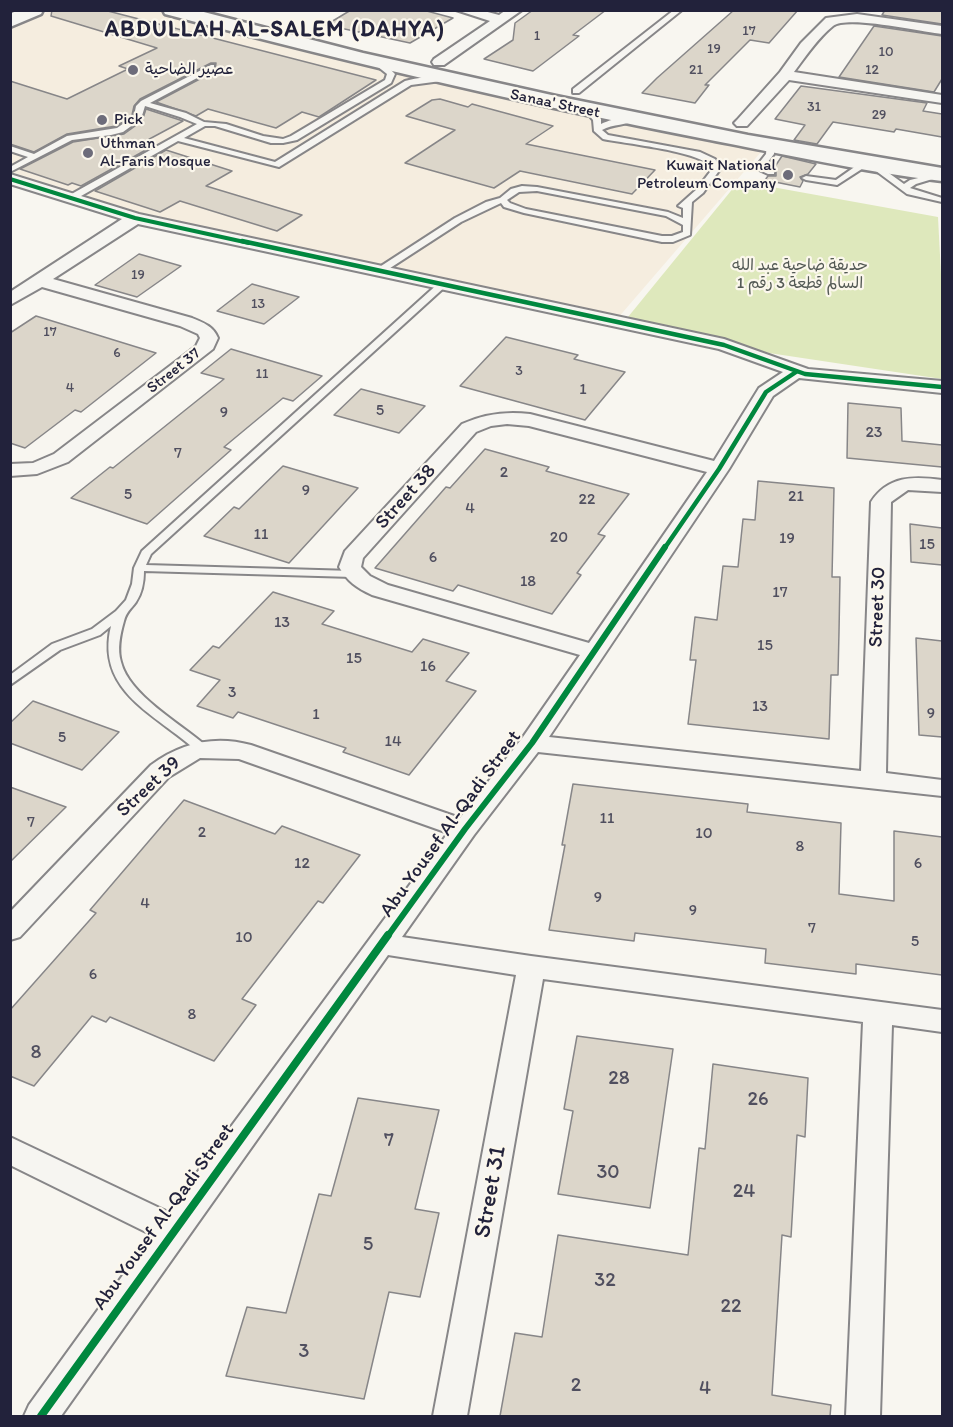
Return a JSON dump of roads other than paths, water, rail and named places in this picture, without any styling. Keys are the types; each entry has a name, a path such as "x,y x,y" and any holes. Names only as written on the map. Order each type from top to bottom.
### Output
{"main road":[{"name":"Sanaa' Street","path":"172,10 244,30 296,36 441,70 595,120 634,120 868,163 942,169"},
{"name":"Sanaa' Street","path":"228,10 266,21 296,36 380,64 441,70 576,91 742,123 942,169"},
{"path":"10,21 34,11"},
{"path":"244,30 265,28 268,23 266,21"}],"street":[{"path":"462,10 502,20"},
{"path":"441,70 516,10"},
{"path":"742,123 785,75 806,46 831,21 857,18 942,30"},
{"path":"785,75 942,99"},
{"path":"10,179 135,218 724,345 796,372 942,387"},
{"path":"10,300 135,218"},
{"name":"Street 37","path":"10,470 33,470 62,458 204,349 209,338 206,331 186,322 40,281"},
{"name":"Abu Yousef Al-Qadi Street","path":"41,1416 173,1230 465,829 532,743 720,469 766,392 796,372"},
{"name":"Street 38","path":"353,574 350,567 353,556 469,428 482,421 512,418 530,420 720,469"},
{"name":"Street 30","path":"873,781 881,502 894,487 903,484 942,486"},
{"path":"353,574 380,590 594,652"},
{"path":"532,743 942,789"},
{"name":"Street 39","path":"10,930 159,771 187,752 201,748 242,751 465,829"},
{"path":"383,944 531,967 942,1021"},
{"name":"Street 31","path":"450,1416 531,967"},
{"path":"863,1416 878,1013"},
{"path":"10,1150 173,1230"}],"lane":[{"path":"576,91 679,10"},
{"path":"144,103 189,117 203,124 219,124 268,140 286,141 388,81 391,74 380,64"},
{"path":"10,170 70,138 120,130 138,117 140,106 144,103 211,67"},
{"path":"176,138 276,165 408,83 441,70"},
{"path":"595,120 598,131 606,137 697,154 712,161 717,168 688,203 668,212 658,213"},
{"path":"71,198 203,124"},
{"path":"770,145 770,154 759,168 771,172"},
{"path":"10,148 35,157"},
{"path":"806,178 837,183 868,163 904,188 923,196 942,200"},
{"path":"904,188 942,169"},
{"path":"503,200 505,195 517,189 531,188 675,216 686,223"},
{"path":"503,200 507,205 524,211 647,238 662,239 687,233 688,203"},
{"path":"381,270 472,212 503,200"},
{"path":"10,681 56,647 96,632 120,613 131,601 138,584 139,567 146,553 444,283"},
{"path":"139,567 353,574"},
{"path":"120,613 112,643 114,657 123,682 140,702 174,723 201,748"}],"place":[{"name":"عصير الضاحية","path":"133,70"},
{"name":"Pick","path":"102,120"},
{"name":"Uthman Al-Faris Mosque","path":"88,153"},
{"name":"Kuwait National Petroleum Company","path":"788,175"}],"district":[{"name":"ABDULLAH AL-SALEM (DAHYA)","path":"275,30"}],"park label":[{"name":"حديقة ضاحية عبد الله السالم قطعة 3 رقم 1","path":"800,275"}]}
